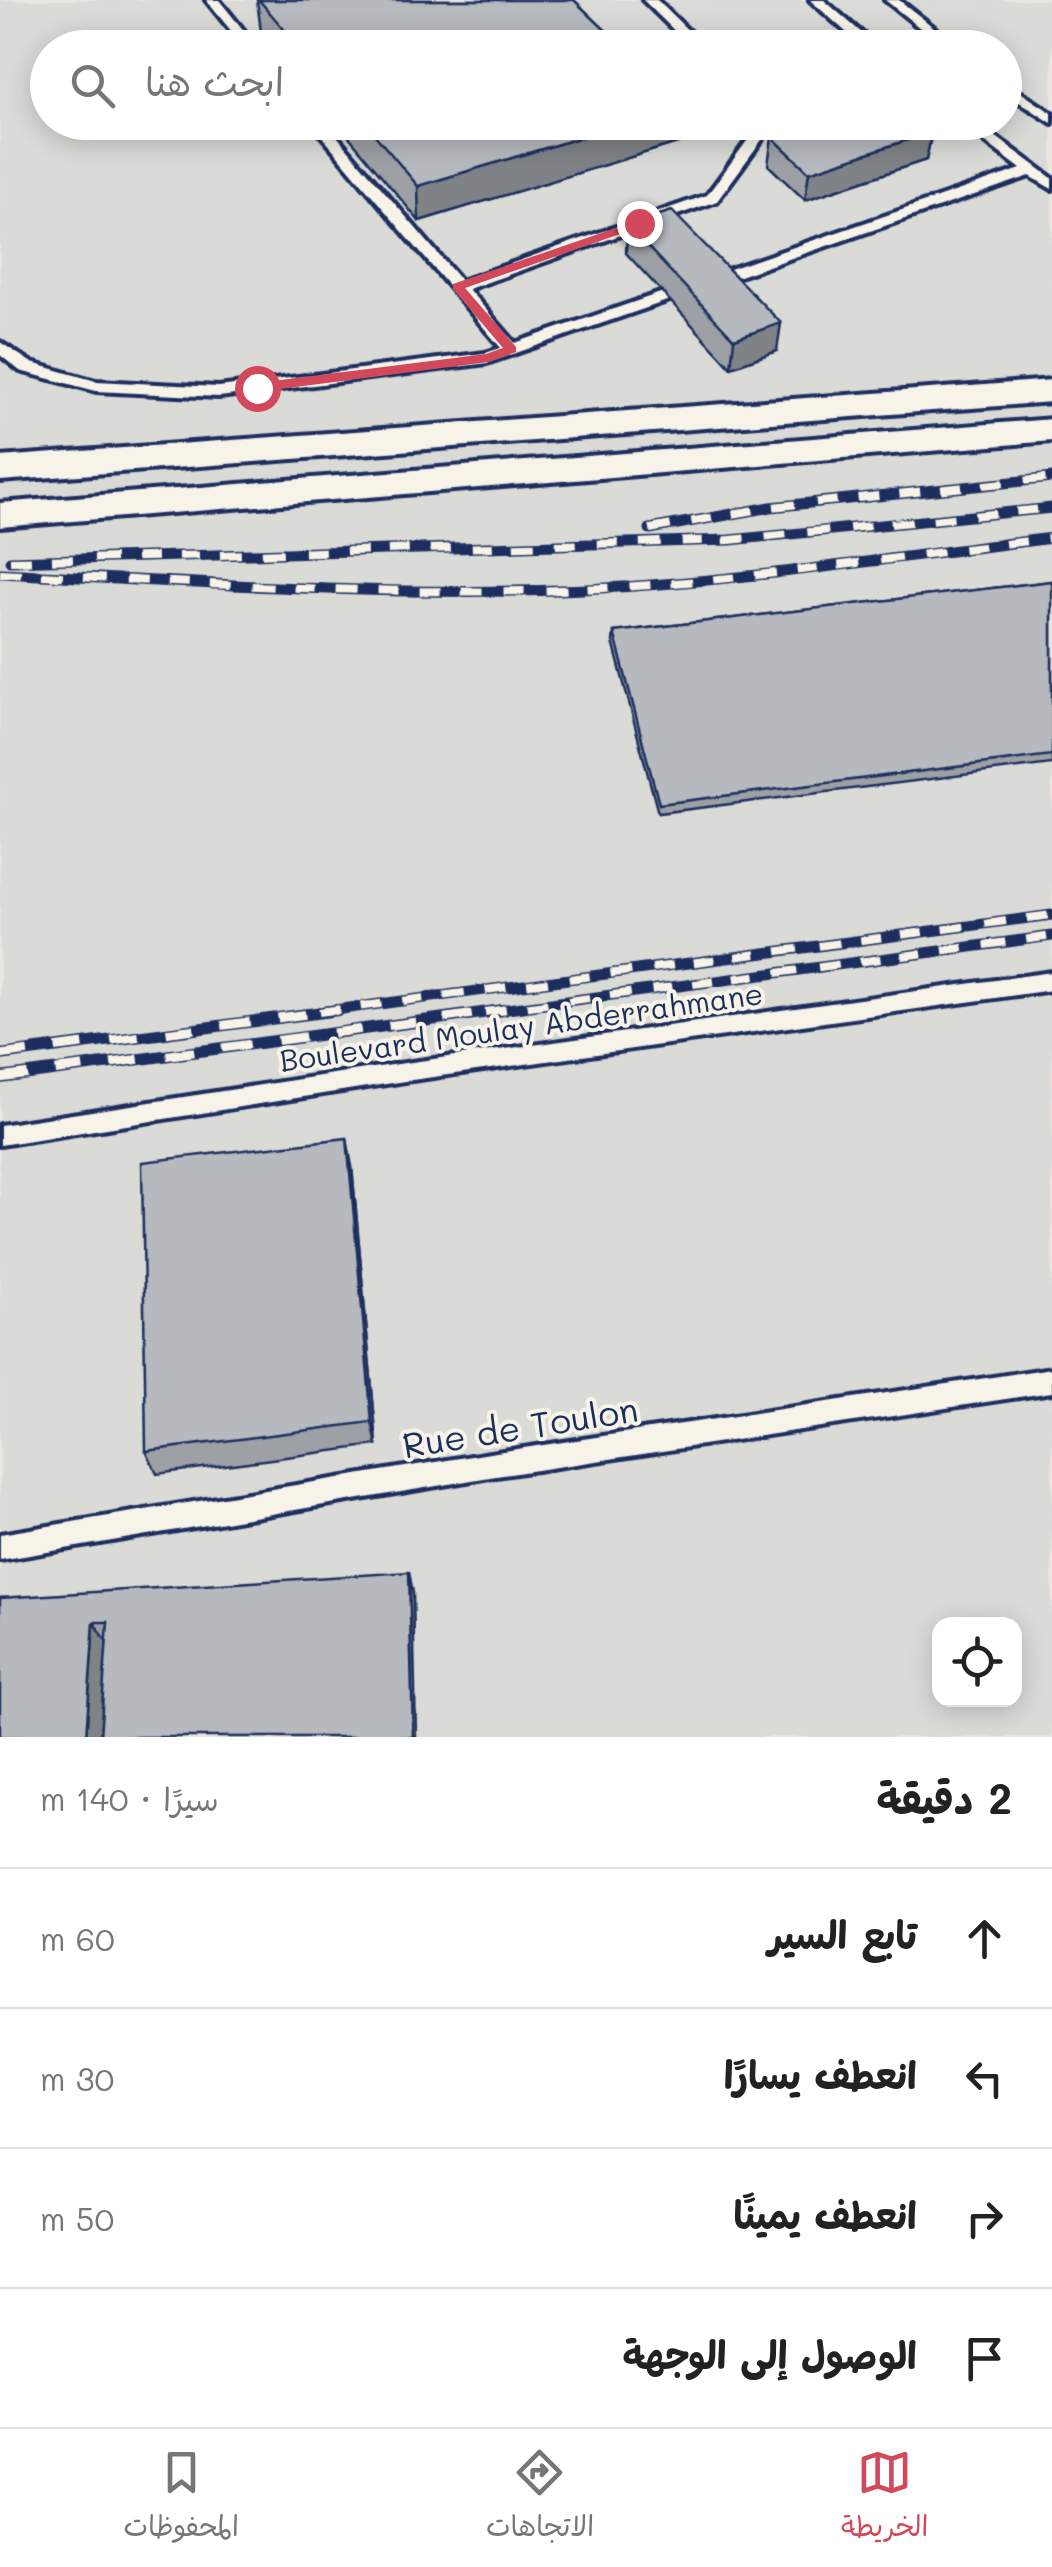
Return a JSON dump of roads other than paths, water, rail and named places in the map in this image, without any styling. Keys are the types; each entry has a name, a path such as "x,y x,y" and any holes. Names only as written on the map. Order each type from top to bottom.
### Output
{"street":[{"path":"0,468 1052,392"},
{"path":"0,515 1052,430"}],"lane":[{"path":"212,0 237,30"},
{"path":"649,0 681,30"},
{"path":"816,0 852,30"},
{"path":"891,0 930,30"},
{"path":"1022,98 1052,119"},
{"path":"332,140 512,350"},
{"path":"458,287 712,198 755,140"},
{"path":"990,140 1052,185"},
{"path":"0,347 26,366 96,386 219,392 488,358 1030,170"},
{"name":"Boulevard Moulay Abderrahmane","path":"0,1135 405,1072 1052,981"},
{"name":"Rue de Toulon","path":"0,1546 490,1465 1052,1380"}],"railway":[{"path":"650,529 771,507 1052,478"},
{"path":"10,561 730,540 1052,508"},
{"path":"0,573 351,590 561,590 746,576 1052,538"},
{"path":"319,1012 1052,915"},
{"path":"485,1012 1052,936"},
{"path":"0,1055 338,1010"},
{"path":"0,1078 504,1010"}]}
